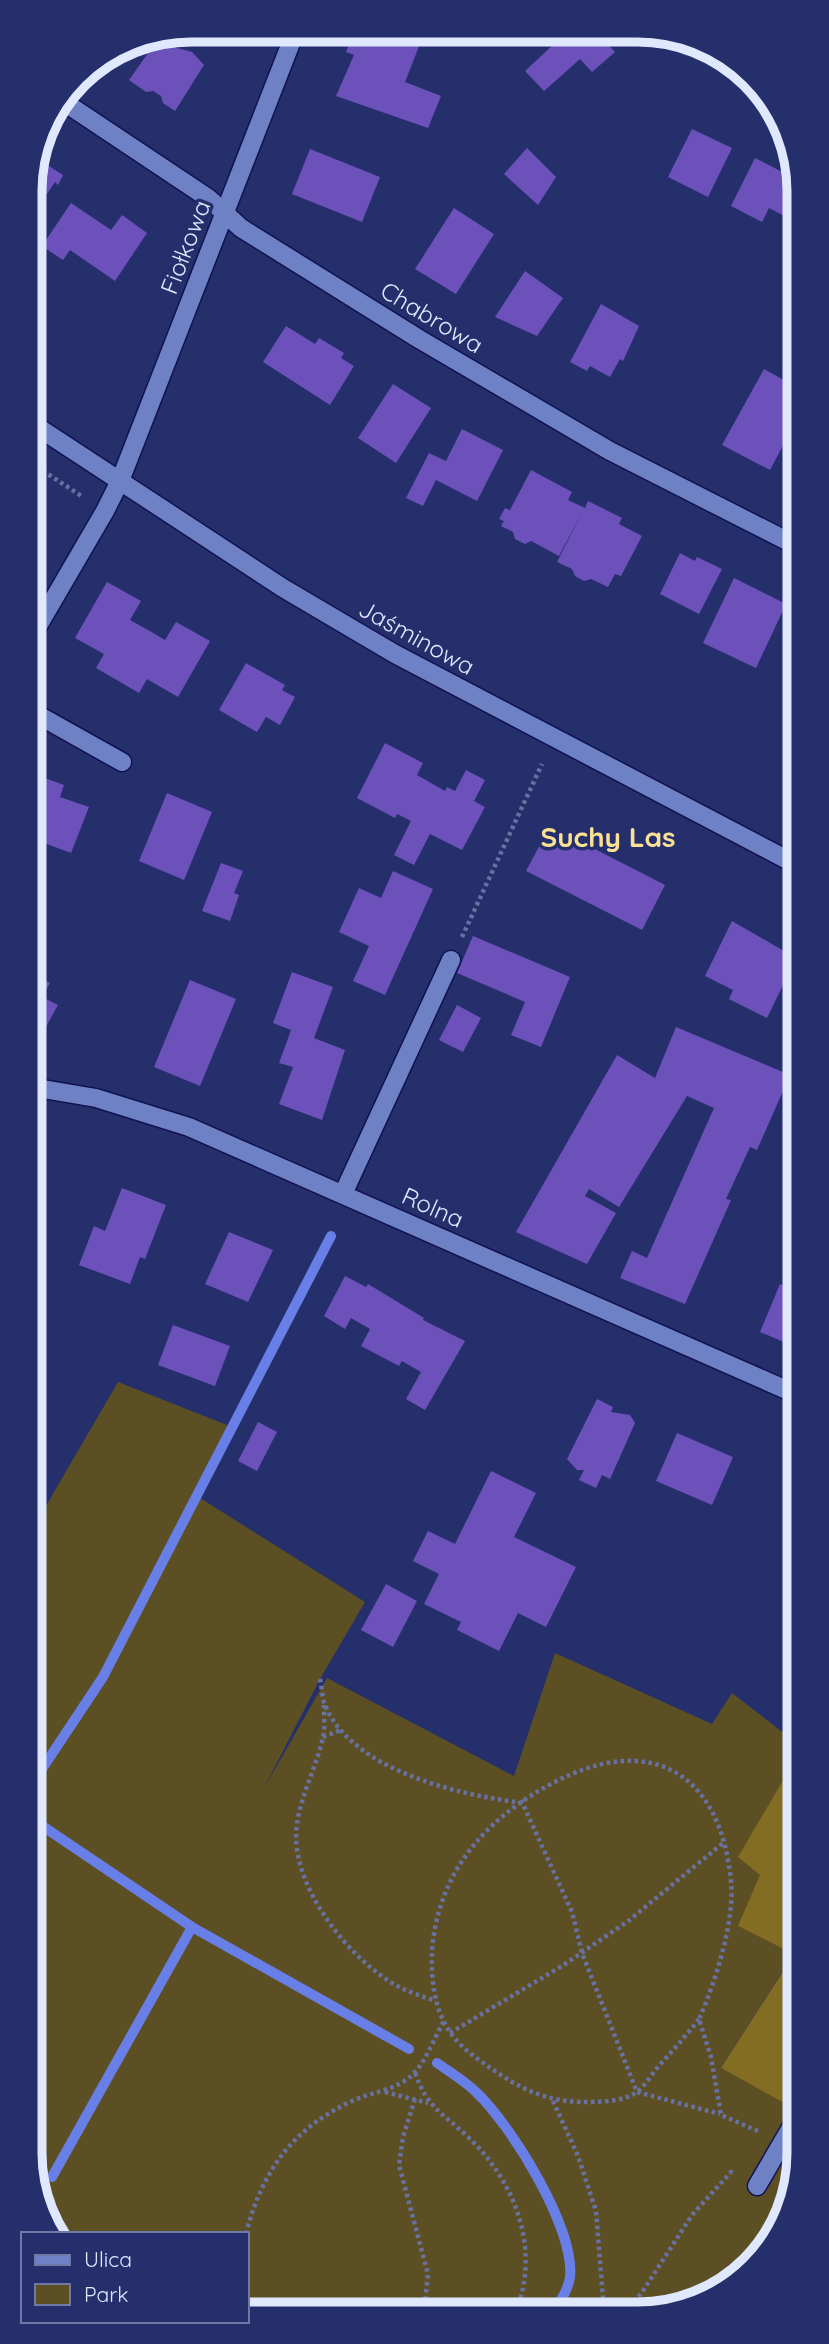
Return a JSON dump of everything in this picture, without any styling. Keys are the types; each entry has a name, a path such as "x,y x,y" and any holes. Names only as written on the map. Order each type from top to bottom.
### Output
{"street":[{"name":"Fiołkowa","path":"42,619 120,481 291,42"},
{"name":"Chabrowa","path":"69,105 208,198 241,228 419,339 610,451 787,541"},
{"name":"Jaśminowa","path":"42,430 283,588 395,654 787,860"},
{"path":"42,717 122,762"},
{"path":"343,1194 451,960"},
{"name":"Rolna","path":"42,1088 96,1098 170,1120 787,1390"},
{"path":"757,2186 787,2134"}],"path":[{"path":"42,471 105,511"},
{"path":"451,960 542,764"},
{"path":"320,1679 324,1705 323,1737 296,1826 298,1854 313,1899 330,1927 377,1971 399,1987 436,2001"},
{"path":"324,1705 341,1730 377,1758 425,1782 519,1801"},
{"path":"323,1737 341,1730"},
{"path":"637,2092 699,2019 715,1985 732,1883 723,1843 702,1792 685,1777 664,1767 636,1760 593,1765 519,1801 461,1861 443,1892 434,1925 431,1970 436,2001 450,2034 509,2081 553,2101 601,2102 637,2092 689,2103 783,2141"},
{"path":"519,1801 572,1912 582,1953 637,2092"},
{"path":"450,2034 628,1922 723,1843"},
{"path":"699,2019 711,2057 721,2115"},
{"path":"247,2232 254,2204 267,2174 289,2146 313,2122 354,2100 385,2092 415,2073 444,2020"},
{"path":"415,2073 428,2103 487,2156 508,2187 521,2224 527,2254 518,2302"},
{"path":"385,2092 428,2103"},
{"path":"415,2099 403,2137 399,2165 428,2274 425,2302"},
{"path":"553,2101 578,2156 596,2211 603,2302"},
{"path":"632,2302 692,2215 731,2172 757,2186"}],"green space":[{"path":"118,1382 232,1427 197,1496 365,1602 320,1679 263,1790 327,1678 514,1776 555,1653 712,1724 732,1693 787,1736 787,1790 760,1875 787,1937 787,1964 721,2068 787,2103 787,2163 779,2201 767,2228 736,2265 704,2287 657,2301 248,2302 248,2232 65,2232 50,2201 43,2172 42,2153 42,1513"}],"shaded area":[{"path":"787,1774 787,1950 738,1926 760,1875 738,1857"},
{"path":"787,1965 787,2104 721,2068"}],"building":[{"path":"350,42 421,42 405,82 441,96 428,128 336,96 354,55 346,52"},
{"path":"556,42 606,42 615,52 592,72 580,59 544,91 525,71"},
{"path":"170,43 192,52 204,65 175,111 163,103 161,96 153,91 146,92 129,80 152,47"},
{"path":"692,129 732,148 708,197 668,177"},
{"path":"527,148 556,177 538,205 504,174"},
{"path":"310,149 380,177 362,222 292,194"},
{"path":"755,158 786,174 787,217 769,208 762,222 731,206"},
{"path":"45,163 63,175 58,185 55,182 42,201"},
{"path":"71,203 111,230 122,215 147,233 115,281 70,250 63,260 42,246"},
{"path":"454,208 494,234 456,294 415,269"},
{"path":"525,271 563,298 537,336 495,317"},
{"path":"601,304 639,326 623,361 620,359 610,377 590,366 587,371 570,362"},
{"path":"286,326 315,344 319,338 344,353 341,358 354,366 330,405 263,362"},
{"path":"764,369 787,382 787,438 770,470 722,445"},
{"path":"393,384 431,408 396,463 358,438"},
{"path":"462,429 503,450 477,501 436,480 423,506 406,498 429,453 446,461"},
{"path":"531,470 572,492 568,500 585,508 588,501 622,518 619,524 642,536 621,576 615,574 608,587 591,579 584,581 575,576 572,569 557,562 583,511 559,556 531,541 525,544 515,539 513,532 501,526 504,521 499,519 505,508 510,510"},
{"path":"680,553 695,561 697,557 722,569 699,614 660,594"},
{"path":"734,578 786,604 756,668 703,643"},
{"path":"107,582 141,601 130,620 165,640 176,622 210,641 178,697 147,679 139,693 96,668 104,654 75,638"},
{"path":"246,663 285,685 282,690 295,697 280,725 266,717 257,732 219,710"},
{"path":"385,743 423,763 417,775 445,791 447,787 455,791 466,770 485,780 474,801 485,807 462,850 430,834 414,865 394,855 411,821 397,814 395,818 357,798"},
{"path":"42,777 64,785 60,797 89,807 71,853 42,842"},
{"path":"167,793 212,812 184,880 139,861"},
{"path":"550,826 665,885 642,930 526,871"},
{"path":"221,863 243,871 234,893 239,895 230,921 202,911"},
{"path":"393,871 433,889 385,995 353,981 369,946 339,932 359,888 381,898"},
{"path":"732,921 787,953 787,977 767,1018 729,999 733,990 705,976"},
{"path":"473,936 570,977 541,1047 511,1035 525,1002 457,973"},
{"path":"292,972 333,987 314,1038 345,1050 322,1120 279,1104 293,1067 279,1063 291,1030 273,1023"},
{"path":"42,979 50,983 42,997"},
{"path":"190,980 236,999 200,1086 154,1067"},
{"path":"42,997 58,1005 42,1034"},
{"path":"457,1005 481,1018 463,1052 439,1040"},
{"path":"676,1027 787,1074 787,1082 757,1150 750,1147 726,1199 731,1200 685,1304 620,1278 632,1251 647,1258 714,1108 687,1096 619,1207 589,1189 585,1196 616,1213 587,1264 516,1232 617,1055 655,1078"},
{"path":"122,1188 166,1205 145,1259 140,1257 130,1284 79,1265 94,1226 105,1231"},
{"path":"229,1232 273,1250 248,1302 205,1284"},
{"path":"345,1276 366,1287 368,1284 424,1318 423,1320 465,1341 425,1410 406,1399 421,1372 402,1361 399,1366 361,1346 370,1329 351,1318 345,1329 324,1316"},
{"path":"780,1284 787,1288 787,1343 760,1332"},
{"path":"173,1325 230,1346 215,1386 158,1365"},
{"path":"597,1399 613,1407 611,1412 630,1415 635,1423 610,1479 602,1475 596,1488 579,1480 584,1470 577,1470 567,1459"},
{"path":"258,1422 277,1432 257,1471 238,1461"},
{"path":"677,1433 733,1457 712,1505 656,1481"},
{"path":"491,1471 536,1493 514,1537 576,1567 546,1627 518,1613 499,1651 457,1630 461,1622 424,1604 439,1574 413,1561 428,1531 455,1544"},
{"path":"386,1584 417,1601 393,1647 361,1630"}],"waterway":[{"path":"42,1769 103,1677 331,1236"},
{"path":"42,1826 192,1927 409,2049"},
{"path":"52,2177 192,1927"},
{"path":"437,2063 467,2084 490,2107 538,2178 552,2206 569,2256 570,2277 559,2302"}],"district":[{"name":"Suchy Las","path":"608,836"}]}
